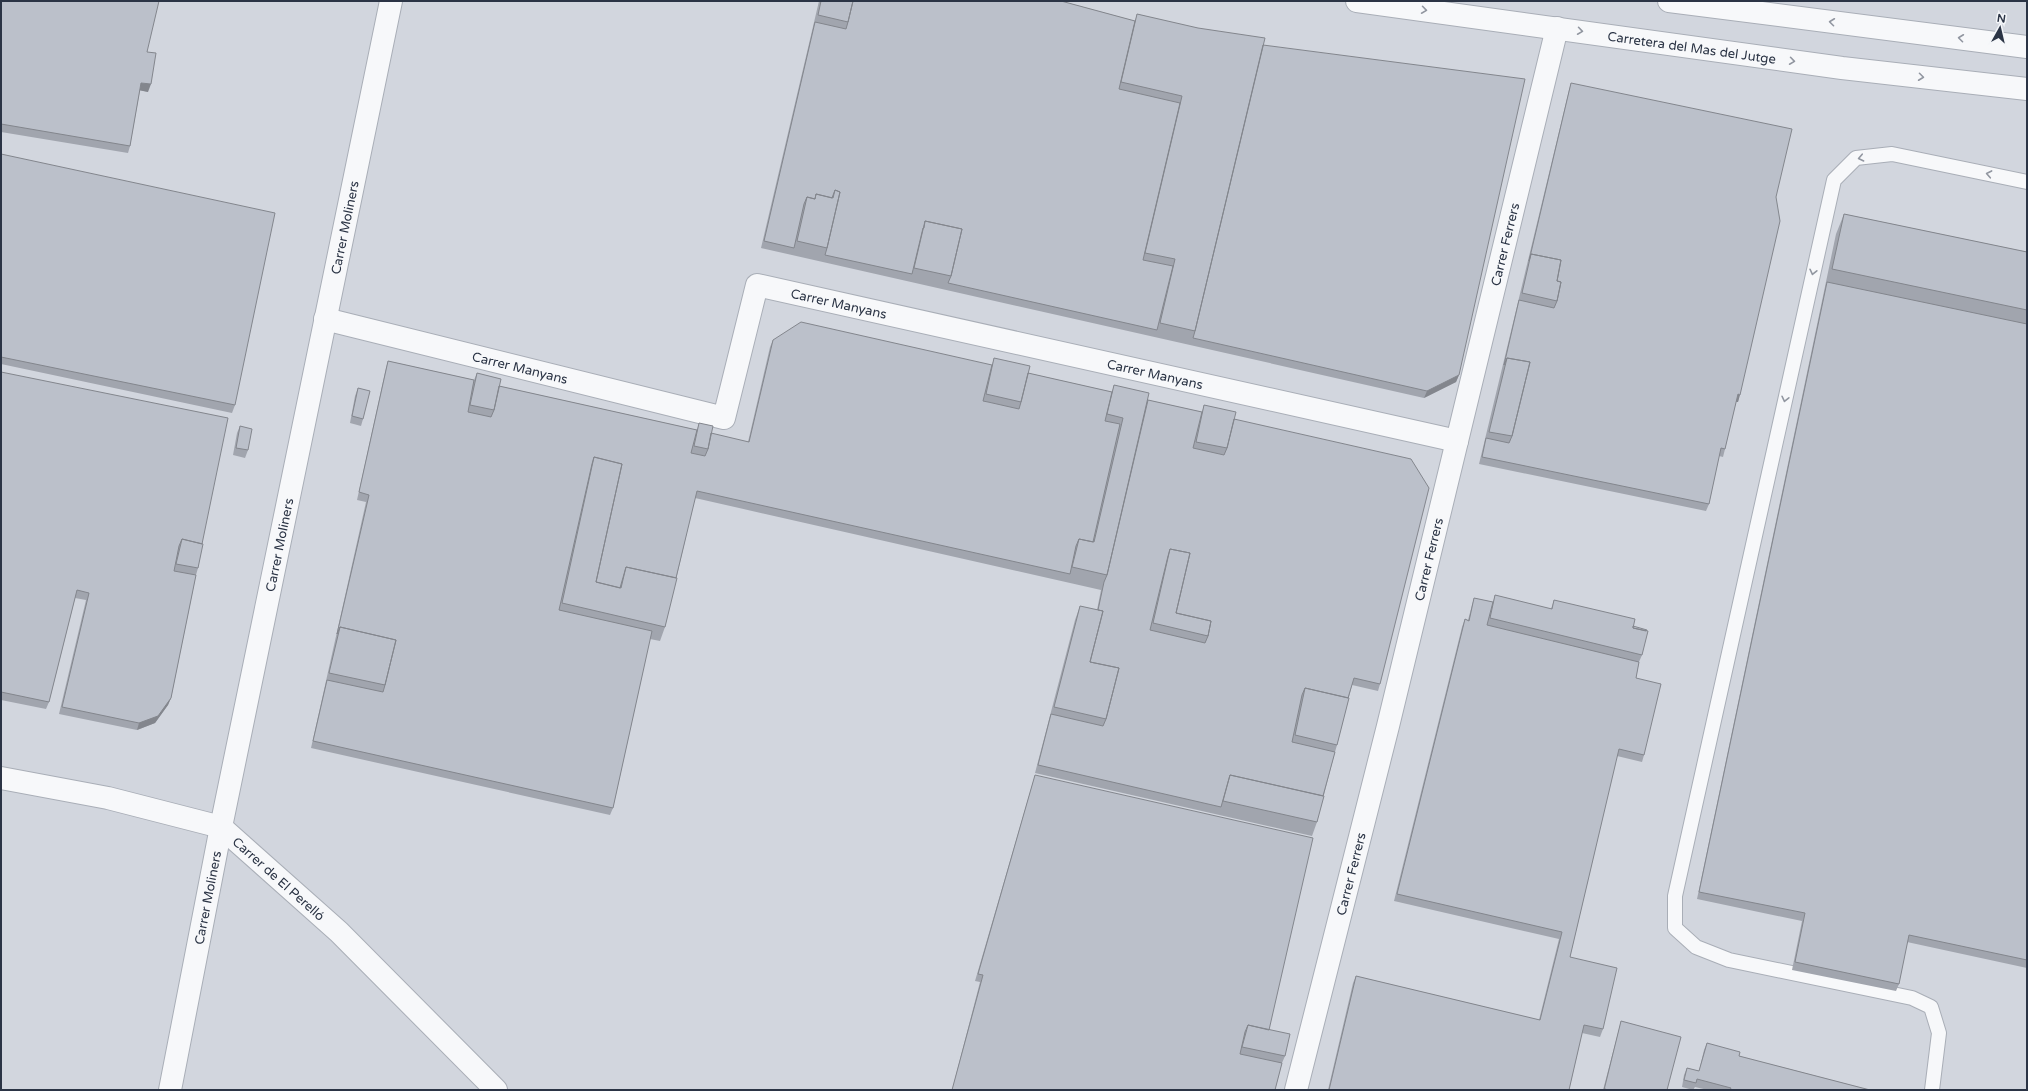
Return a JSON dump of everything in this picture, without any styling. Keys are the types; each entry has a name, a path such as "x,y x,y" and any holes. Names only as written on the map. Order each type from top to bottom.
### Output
{"street":[{"name":"Carrer Moliners","path":"170,1090 221,827 391,1"},
{"name":"Carretera del Mas del Jutge","path":"1357,1 1842,68 2027,89"},
{"path":"1669,1 2027,47"},
{"name":"Carrer Ferrers","path":"1296,1090 1388,726 1557,28"},
{"name":"Carrer Manyans","path":"325,319 724,418 757,284 1457,441"},
{"name":"Carrer de El Perelló","path":"1,778 108,798 221,827 339,932 496,1090"}],"lane":[{"path":"1932,1090 1939,1033 1931,1007 1912,998 1729,960 1696,947 1675,928 1675,896 1834,180 1856,158 1892,154 2027,182"}],"shaded area":[{"path":"1,1 2027,1 2027,1090 1,1090"}],"building":[{"path":"1,1 159,1 147,52 156,53 151,84 141,83 130,146 1,124"},
{"path":"821,1 853,1 848,22 818,15"},
{"path":"853,1 1061,1 1135,21 1119,89 1180,103 1143,260 1173,266 1157,330 948,283 962,229 925,221 912,274 825,255 840,192 835,190 832,198 816,194 815,199 807,197 794,248 764,241 815,22 846,29"},
{"path":"1137,14 1198,28 1265,38 1195,331 1160,323 1175,259 1145,253 1182,96 1121,82"},
{"path":"1263,45 1525,79 1459,375 1427,391 1193,338"},
{"path":"1571,83 1792,129 1776,197 1780,221 1740,395 1738,394 1725,449 1721,448 1709,504 1482,457 1486,438 1509,443 1530,362 1507,358 1504,365 1519,300 1554,308 1557,301 1561,282 1557,281 1561,260 1531,254 1529,261"},
{"path":"1,154 275,213 235,405 1,357"},
{"path":"835,190 840,192 827,248 797,241 807,197 815,199 816,194 833,198"},
{"path":"1844,214 2027,252 2027,310 1832,269"},
{"path":"925,221 962,229 951,276 914,268"},
{"path":"1531,254 1561,260 1557,281 1561,282 1557,301 1522,293"},
{"path":"1827,282 2027,324 2027,960 1909,935 1899,984 1795,962 1805,913 1699,892"},
{"path":"801,322 992,365 983,401 1019,409 1028,373 1112,392 1105,421 1120,424 1093,542 1079,539 1070,574 697,491 676,578 626,567 620,588 596,582 622,464 594,457 559,610 652,631 613,808 313,741 327,680 383,692 396,640 340,627 337,634 369,495 359,492 388,361 474,380 468,412 491,417 499,386 697,430 691,453 705,456 711,433 749,442 773,340"},
{"path":"994,358 1030,366 1021,402 986,394"},
{"path":"1507,358 1530,362 1512,436 1489,432"},
{"path":"1,372 228,418 202,544 182,539 179,546 174,571 196,575 171,698 158,716 139,723 62,707 89,593 77,590 49,702 1,692"},
{"path":"477,373 501,379 494,410 470,405"},
{"path":"1114,385 1149,393 1107,575 1072,567 1079,539 1094,542 1123,418 1107,414"},
{"path":"358,388 370,391 363,419 352,416"},
{"path":"1148,400 1202,412 1193,448 1224,455 1234,419 1411,459 1429,488 1380,684 1354,678 1348,698 1305,688 1302,695 1292,742 1335,752 1323,796 1230,775 1221,807 1038,765 1051,714 1103,726 1106,719 1119,668 1090,662 1103,611 1098,610","holes":["1170,549 1190,553 1176,613 1211,621 1205,643 1150,630"]},
{"path":"1204,405 1236,412 1227,448 1196,442"},
{"path":"699,423 713,426 708,449 694,446"},
{"path":"240,426 252,429 248,450 236,448"},
{"path":"594,457 622,464 596,582 621,588 626,567 677,578 665,627 562,603"},
{"path":"182,539 203,544 198,568 176,564"},
{"path":"1170,549 1190,553 1176,613 1211,621 1208,636 1153,623"},
{"path":"1495,595 1552,609 1554,600 1635,619 1633,628 1648,631 1642,655 1490,618"},
{"path":"1474,598 1493,602 1487,625 1639,662 1636,678 1661,684 1644,755 1619,749 1570,957 1617,968 1603,1029 1584,1025 1569,1090 1329,1090 1356,976 1540,1020 1562,932 1397,894 1465,619 1469,621"},
{"path":"1080,606 1103,611 1090,662 1119,668 1106,719 1054,707"},
{"path":"1633,626 1647,630 1633,628"},
{"path":"340,627 396,640 385,685 329,673"},
{"path":"1305,688 1349,698 1337,745 1295,735"},
{"path":"1035,775 1313,838 1269,1030 1248,1025 1240,1054 1282,1063 1275,1090 952,1090 983,975 978,974"},
{"path":"1230,775 1324,796 1317,822 1223,801"},
{"path":"1621,1021 1681,1037 1667,1090 1604,1090"},
{"path":"1248,1025 1290,1034 1285,1056 1242,1047"},
{"path":"1707,1043 1740,1052 1739,1056 1870,1090 1730,1090 1731,1088 1697,1079 1696,1083 1684,1080 1687,1068 1699,1071"}]}
